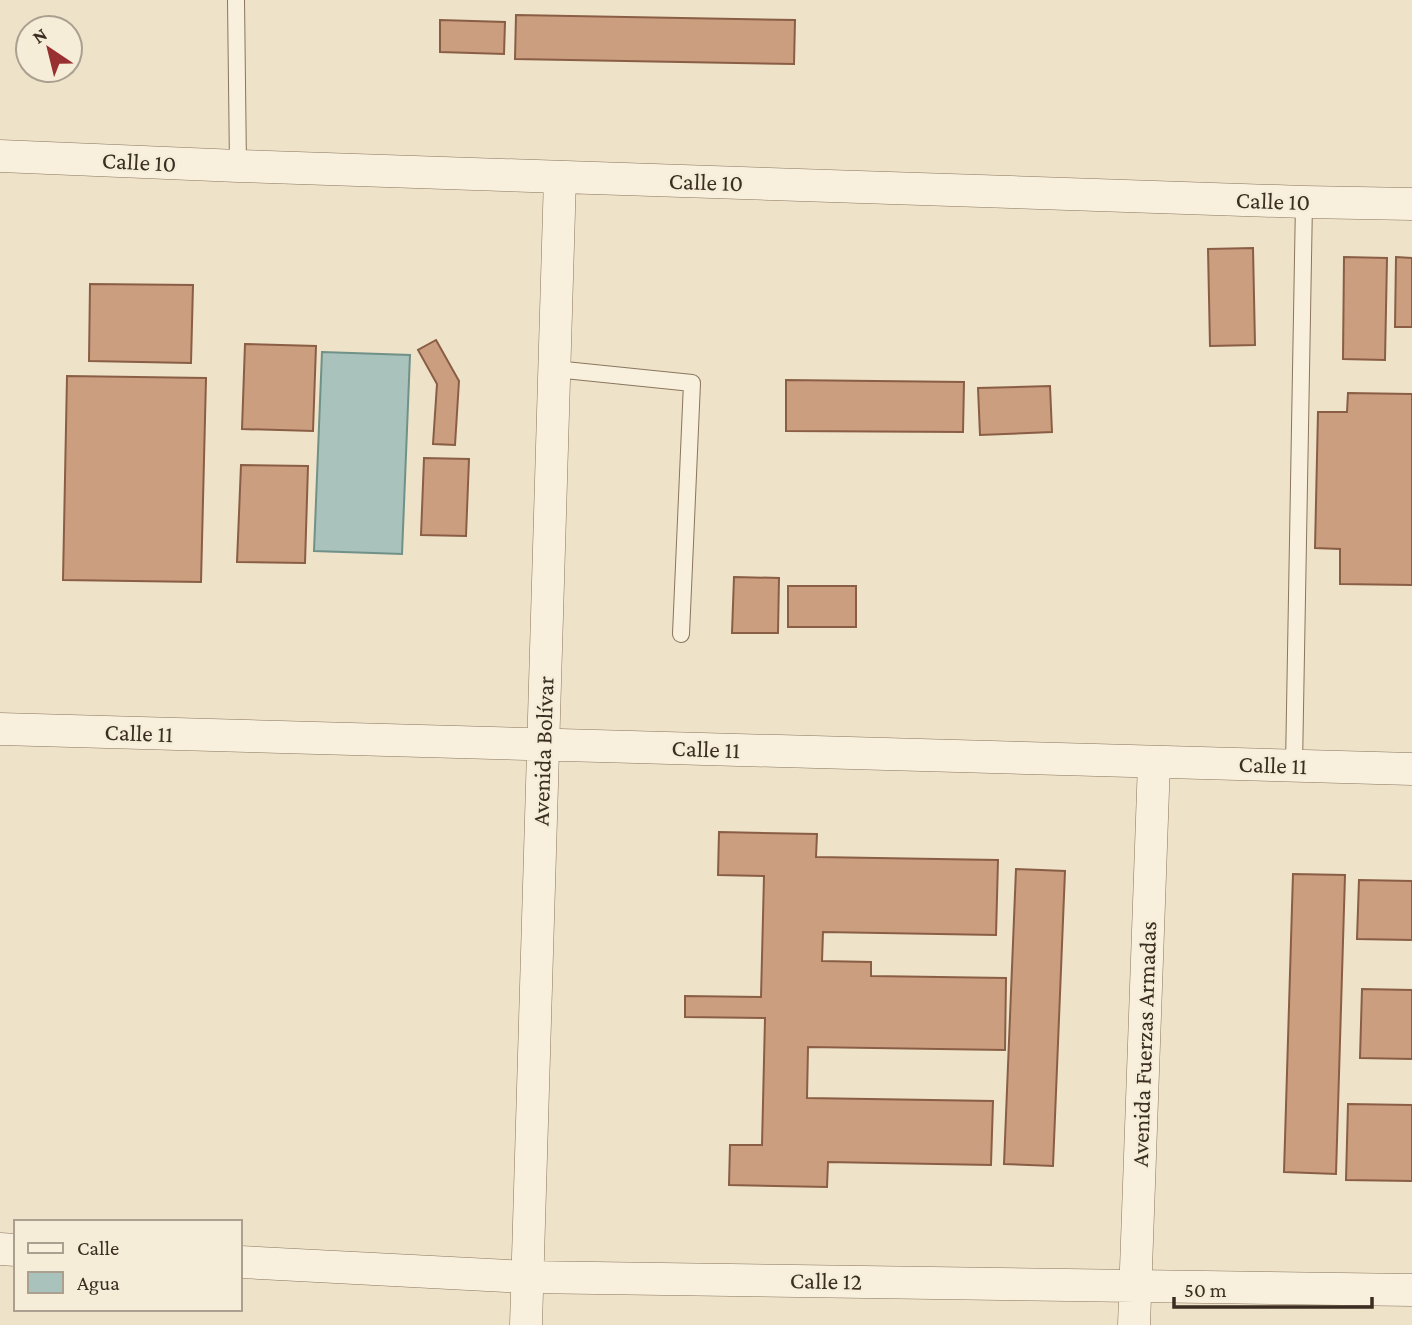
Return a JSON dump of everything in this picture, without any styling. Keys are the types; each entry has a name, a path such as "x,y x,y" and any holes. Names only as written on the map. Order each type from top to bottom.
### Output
{"street":[{"name":"Calle 10","path":"0,156 1412,204"},
{"name":"Avenida Bolívar","path":"526,1325 560,177"},
{"name":"Calle 11","path":"0,729 1412,769"},
{"name":"Avenida Fuerzas Armadas","path":"1134,1325 1154,762"},
{"name":"Calle 12","path":"242,1262 527,1277 1412,1290"}],"lane":[{"path":"236,0 238,166"},
{"path":"1294,766 1304,202"},
{"path":"555,369 692,383 681,634"}],"water":[{"path":"322,352 410,355 402,554 314,551"}],"building":[{"path":"516,15 795,20 794,64 515,59"},
{"path":"440,20 505,22 504,54 440,52"},
{"path":"1253,248 1255,345 1210,346 1208,249"},
{"path":"1344,257 1387,258 1385,360 1343,359"},
{"path":"1396,257 1412,258 1412,327 1395,327"},
{"path":"90,284 193,285 191,363 89,361"},
{"path":"436,340 459,381 455,445 433,444 437,384 418,350"},
{"path":"245,344 316,346 313,431 242,429"},
{"path":"67,376 206,378 201,582 63,580"},
{"path":"786,380 964,382 963,432 786,431"},
{"path":"1050,386 1052,432 980,435 978,388"},
{"path":"1348,393 1412,394 1412,585 1340,584 1340,549 1315,548 1318,412 1347,412"},
{"path":"424,458 469,459 466,536 421,535"},
{"path":"241,465 308,466 305,563 237,562"},
{"path":"734,577 779,578 778,633 732,633"},
{"path":"788,586 856,586 856,627 788,627"},
{"path":"719,832 817,834 816,857 998,860 996,935 823,932 822,961 871,962 871,976 1006,978 1005,1050 808,1047 807,1098 993,1101 991,1165 828,1162 827,1187 729,1185 730,1145 762,1145 765,1018 685,1017 685,996 761,997 764,876 718,875"},
{"path":"1016,869 1065,871 1053,1166 1004,1164"},
{"path":"1293,874 1345,875 1336,1174 1284,1172"},
{"path":"1359,880 1412,881 1412,940 1357,939"},
{"path":"1362,989 1412,990 1412,1059 1360,1058"},
{"path":"1348,1104 1412,1105 1412,1181 1346,1180"}]}
